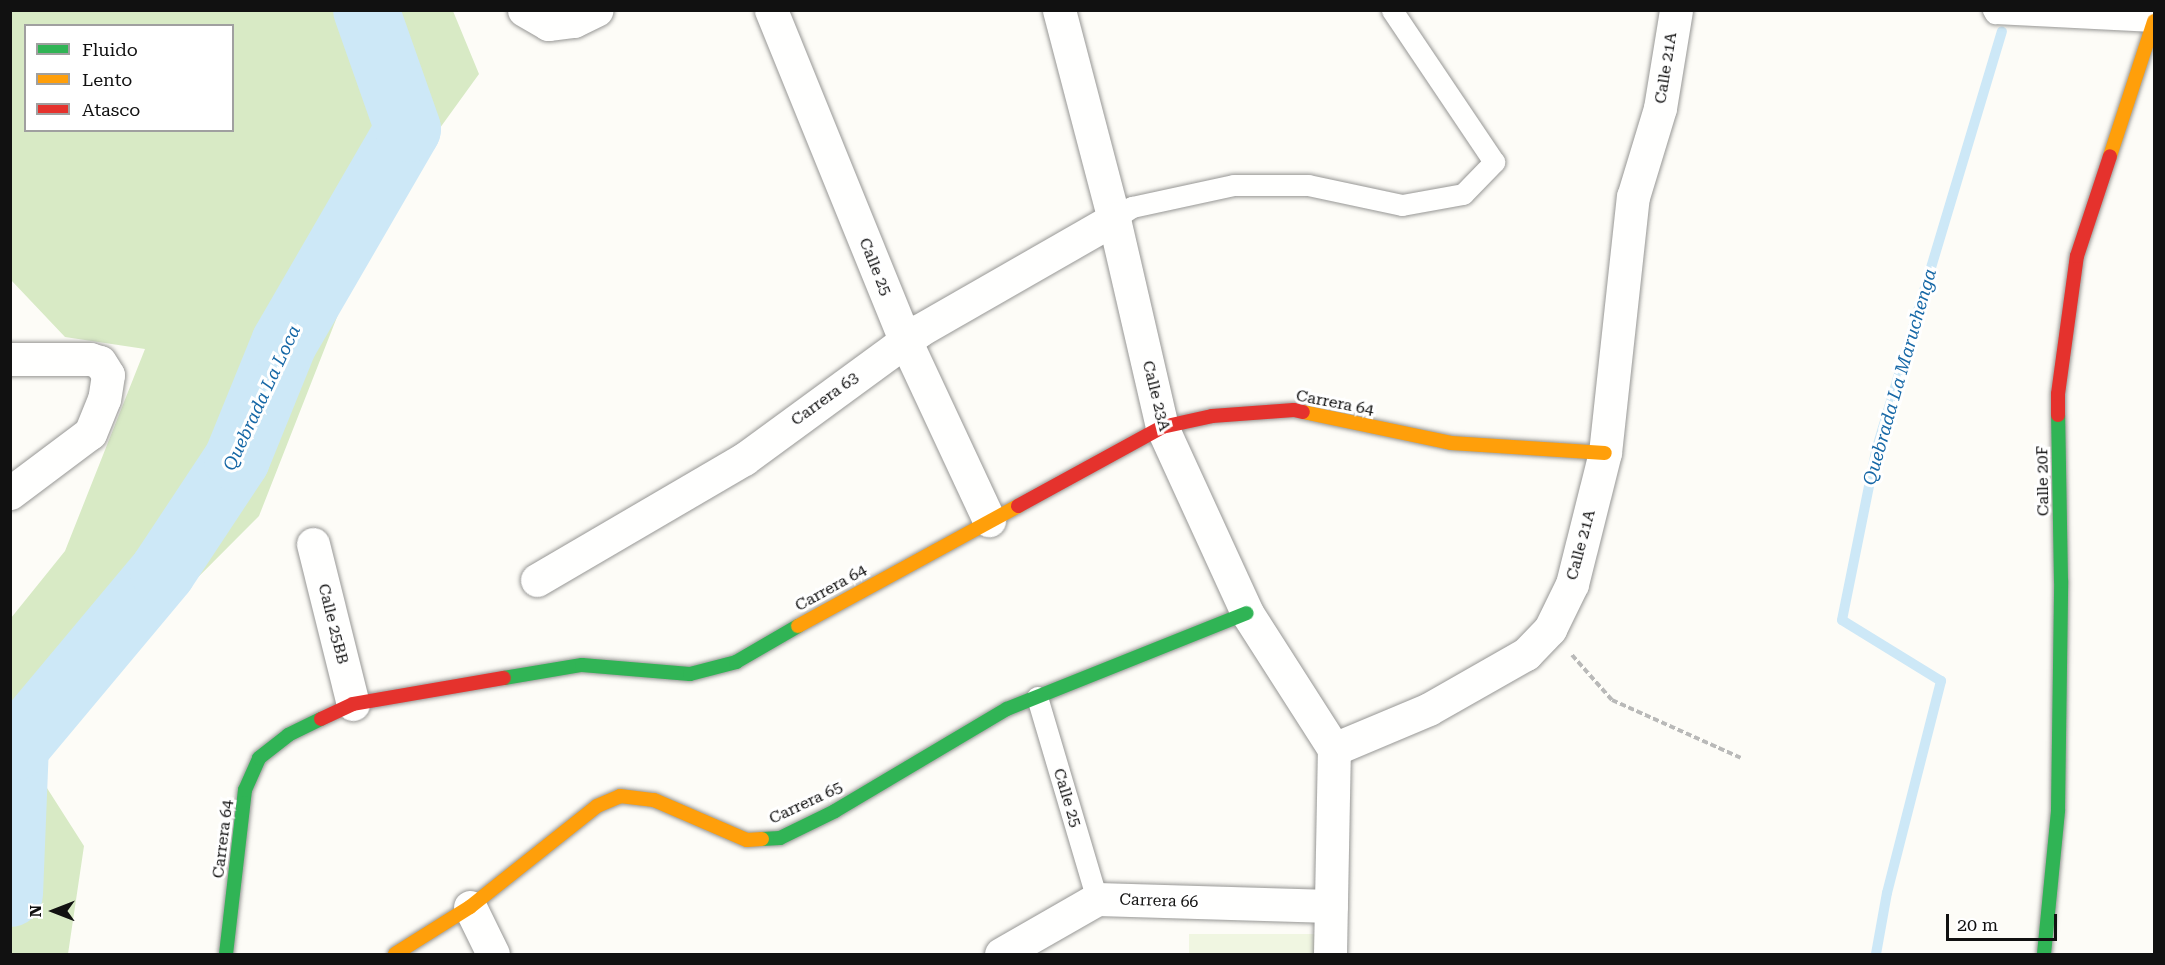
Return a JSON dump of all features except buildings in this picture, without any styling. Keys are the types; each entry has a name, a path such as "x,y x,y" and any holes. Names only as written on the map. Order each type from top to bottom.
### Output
{"street":[{"path":"524,10 548,24 574,21 597,10"},
{"name":"Calle 25","path":"771,10 905,340 989,520"},
{"name":"Calle 23A","path":"1059,10 1114,219 1162,427 1247,613 1334,749"},
{"name":"Calle 21A","path":"1334,749 1440,703 1526,654 1550,629 1572,584 1605,453 1634,197 1660,108 1674,11"},
{"name":"Calle 20F","path":"2044,954 2058,810 2061,581 2058,394 2076,256 2154,21"},
{"name":"Carrera 63","path":"537,580 744,459 905,340 1114,219"},
{"path":"10,359 90,359 100,362 108,375 104,399 90,433 10,493"},
{"name":"Carrera 64","path":"226,954 245,790 260,758 288,735 353,704 582,665 690,674 736,662 776,637 1162,427 1212,416 1294,410 1451,443 1605,453"},
{"name":"Calle 25BB","path":"314,544 353,704"},
{"name":"Carrera 65","path":"395,954 470,907 597,806 620,796 654,800 747,840 780,837 835,811 1006,709 1247,613"},
{"path":"1334,749 1331,906 1335,951"},
{"name":"Carrera 66","path":"1001,954 1097,899 1331,906"},
{"path":"470,907 493,954"}],"lane":[{"path":"1114,219 1132,207 1234,185 1308,185 1402,205 1463,194 1494,162 1392,10"},
{"path":"1993,10 1995,14 2154,21"},
{"name":"Calle 25","path":"1036,697 1097,899"}],"path":[{"path":"1550,629 1612,700 1741,758"}],"green space":[{"path":"11,10 453,11 479,74 377,215 259,516 24,752 84,846 68,954 11,954 11,618 65,551 145,349 65,337 11,280"},
{"path":"1189,934 1319,934 1319,954 1189,954"}],"waterway":[{"name":"Quebrada La Loca","path":"10,894 16,747 163,571 237,459 284,343 408,129 366,10"},
{"name":"Quebrada La Maruchenga","path":"1876,954 1887,893 1941,681 1842,620 1876,451 2002,31"}],"traffic: fast":[{"path":"2044,954 2058,810 2061,581 2058,415"},
{"path":"762,839 780,838 835,811 1007,709 1247,613"},
{"path":"504,678 582,665 690,674 736,662 798,626"},
{"path":"226,954 245,790 259,758 288,735 321,719"}],"traffic: slow":[{"path":"2110,156 2154,21"},
{"path":"1303,412 1451,443 1605,453"},
{"path":"798,626 1018,506"},
{"path":"395,954 470,907 597,806 620,796 654,800 747,840 762,839"}],"traffic: jam":[{"path":"2058,415 2058,394 2077,256 2110,156"},
{"path":"1018,506 1162,427 1212,416 1294,410 1303,412"},
{"path":"321,719 353,704 504,678"}]}
